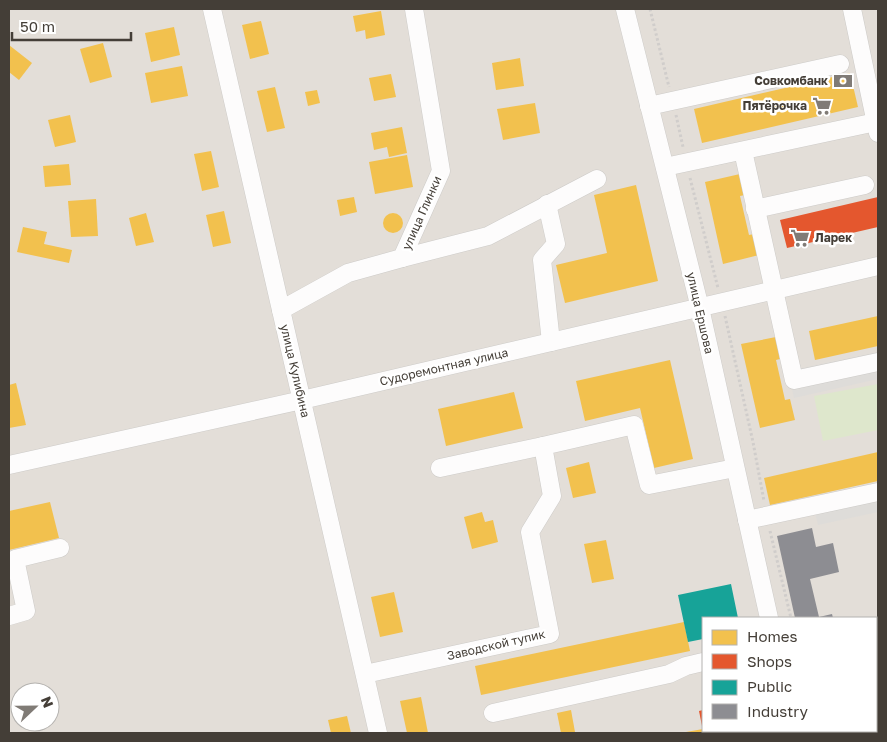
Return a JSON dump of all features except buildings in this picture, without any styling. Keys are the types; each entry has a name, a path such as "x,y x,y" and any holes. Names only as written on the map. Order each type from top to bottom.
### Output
{"street":[{"name":"улица Кулибина","path":"212,9 378,733"},
{"name":"улица Глинки","path":"281,310 348,273 402,258 441,171 414,9"},
{"name":"улица Ершова","path":"625,9 700,308 769,617"},
{"path":"664,168 743,150 877,128 852,9"},
{"path":"649,106 840,64"},
{"path":"743,150 794,380 878,362"},
{"path":"402,258 488,236 597,179"},
{"path":"755,210 865,185"},
{"path":"547,204 556,244 542,260 551,342"},
{"name":"Судоремонтная улица","path":"9,466 878,266"},
{"path":"440,468 634,425 649,485 736,468"},
{"name":"Заводской тупик","path":"365,674 550,634 530,532 552,496 543,446"},
{"path":"747,520 878,492"},
{"path":"9,616 26,611 15,559 60,548"},
{"path":"493,714 669,674 686,666 702,662"}],"shaded area":[{"path":"9,9 878,9 878,733 9,733"},
{"path":"878,352 878,379 794,398 788,371"},
{"path":"878,485 878,512 818,525 812,499"}],"green space":[{"path":"878,384 878,430 823,441 814,396"},
{"path":"877,640 878,733 833,733 877,732"}],"place":[{"name":"Совкомбанк","path":"843,81"},
{"name":"Пятёрочка","path":"822,106"},
{"name":"Ларек","path":"800,238"}]}
